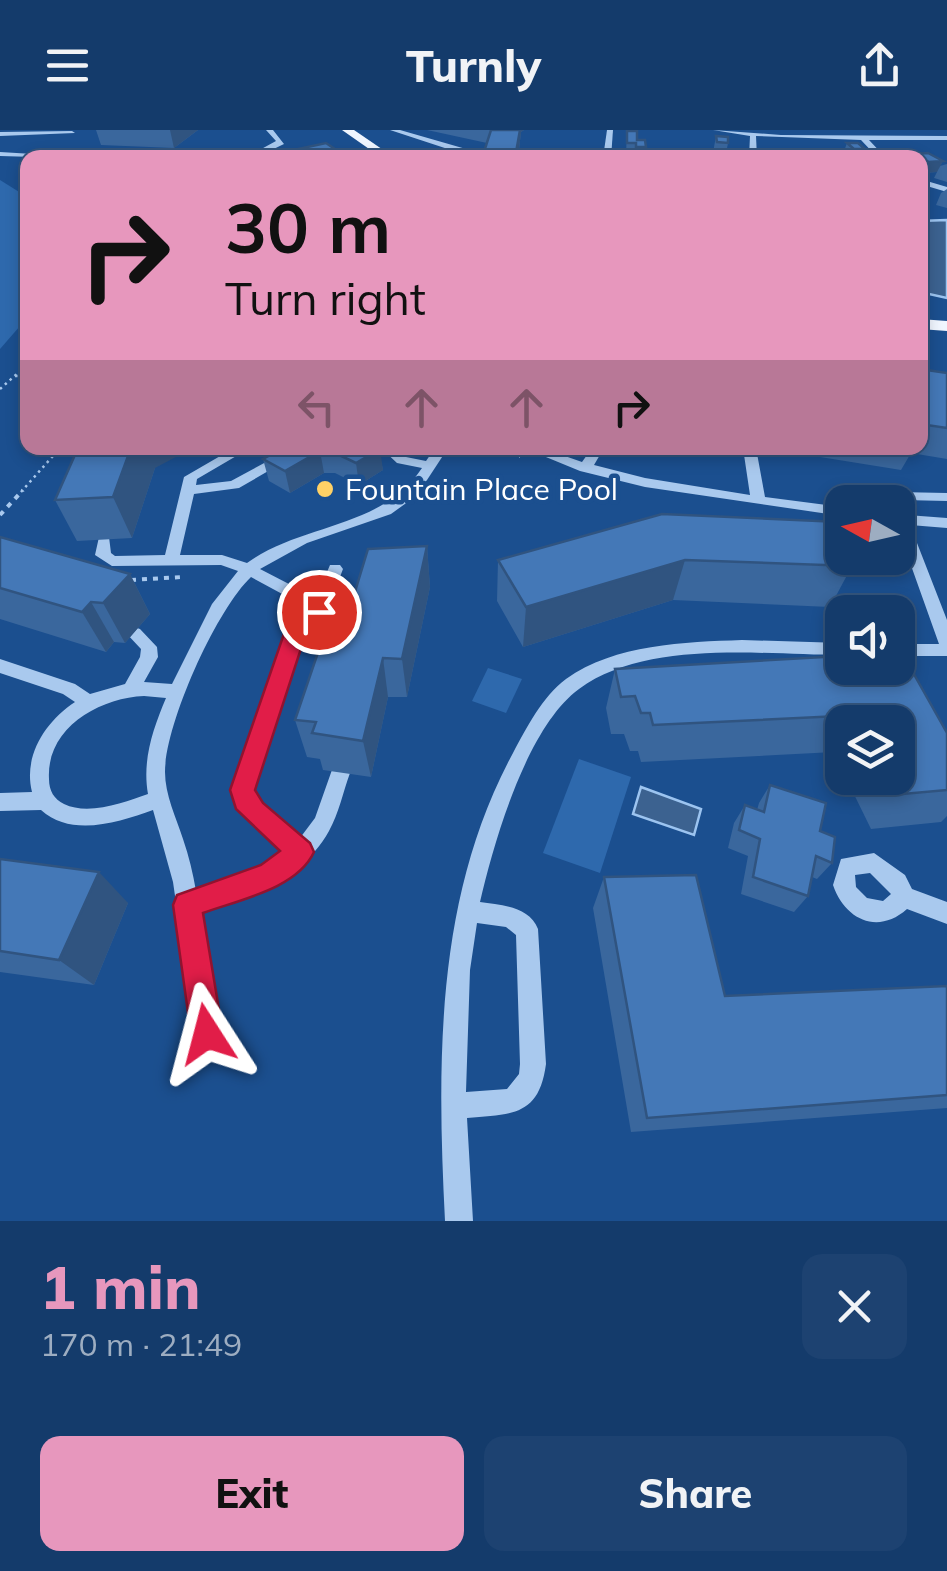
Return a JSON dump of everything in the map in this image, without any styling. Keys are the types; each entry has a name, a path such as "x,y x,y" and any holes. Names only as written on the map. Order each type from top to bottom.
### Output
{"main road":[{"path":"327,130 357,150"},
{"path":"346,130 377,150"}],"street":[{"path":"264,150 280,142 269,130"},
{"path":"394,130 464,150"},
{"path":"716,130 947,138"},
{"path":"0,134 74,131"},
{"path":"45,150 74,131"},
{"path":"753,134 753,150"},
{"path":"171,561 191,477 230,455"},
{"path":"188,490 234,484 288,455"},
{"path":"396,455 431,466"},
{"path":"207,1034 179,858 155,773 157,745 230,589 250,570 300,541 379,516 415,490 437,455"},
{"path":"551,455 652,486 825,510"},
{"path":"585,468 593,455"},
{"path":"751,455 758,500"},
{"path":"915,495 947,497"},
{"path":"915,516 947,523"},
{"path":"104,540 102,556 112,561 222,560 250,570 321,608"},
{"path":"915,552 939,608 947,642"},
{"path":"300,852 245,801 243,780 298,625 321,608 335,569"},
{"path":"131,689 149,657 149,646 134,633"},
{"path":"458,1221 454,1106 458,974 468,911 490,824 514,765 554,701 578,680 642,652 718,647 825,649"},
{"path":"915,650 947,650"},
{"path":"0,666 69,689 89,702"},
{"path":"160,798 100,816 72,816 58,812 46,801 38,786 38,767 57,728 89,702 131,689 179,692"},
{"path":"187,905 270,875 300,852 321,825 340,774"},
{"path":"0,802 46,801"},
{"path":"904,897 947,914"},
{"path":"454,1106 514,1100 524,1094 533,1064 528,929 510,917 468,911"}],"path":[{"path":"0,389 20,371"},
{"path":"15,376 20,376"},
{"path":"0,515 54,455"}],"shaded area":[{"path":"0,180 20,192 20,326 0,349"},
{"path":"947,220 947,298 928,294 928,221"},
{"path":"488,668 522,679 506,713 472,701"},
{"path":"579,759 631,777 600,873 543,853"},
{"path":"641,787 701,809 694,835 633,814"}],"building":[{"path":"491,130 520,130 516,150 485,150"},
{"path":"627,131 637,131 637,140 645,140 646,147 627,143"},
{"path":"716,136 728,137 728,143 717,142"},
{"path":"326,143 336,150 294,150"},
{"path":"847,143 858,143 865,149 854,149"},
{"path":"928,153 943,161 929,162"},
{"path":"928,370 947,373 947,428 928,425"},
{"path":"75,455 128,455 113,497 55,500"},
{"path":"270,455 313,455 285,471 263,459"},
{"path":"339,455 370,455 356,463"},
{"path":"662,514 825,521 825,565 685,560 526,607 498,560"},
{"path":"0,537 130,574 103,603 91,602 82,612 0,588"},
{"path":"427,546 402,659 383,658 363,741 312,733 316,722 295,720 330,617 347,618 368,549"},
{"path":"825,657 825,685 915,685 915,676 947,733 947,790 915,793 915,705 825,705 825,717 653,725 650,713 641,713 635,696 621,697 615,669"},
{"path":"770,785 826,803 820,831 835,837 832,863 816,856 808,896 753,877 760,839 739,830 745,805 764,812"},
{"path":"0,859 99,872 59,960 0,951"},
{"path":"696,875 725,996 947,986 947,1095 647,1118 604,877"}],"place":[{"name":"Fountain Place Pool","path":"325,489"}],"route":[{"path":"207,1034 187,905 270,875 300,852 254,811 242,790 298,625 319,612"}]}
